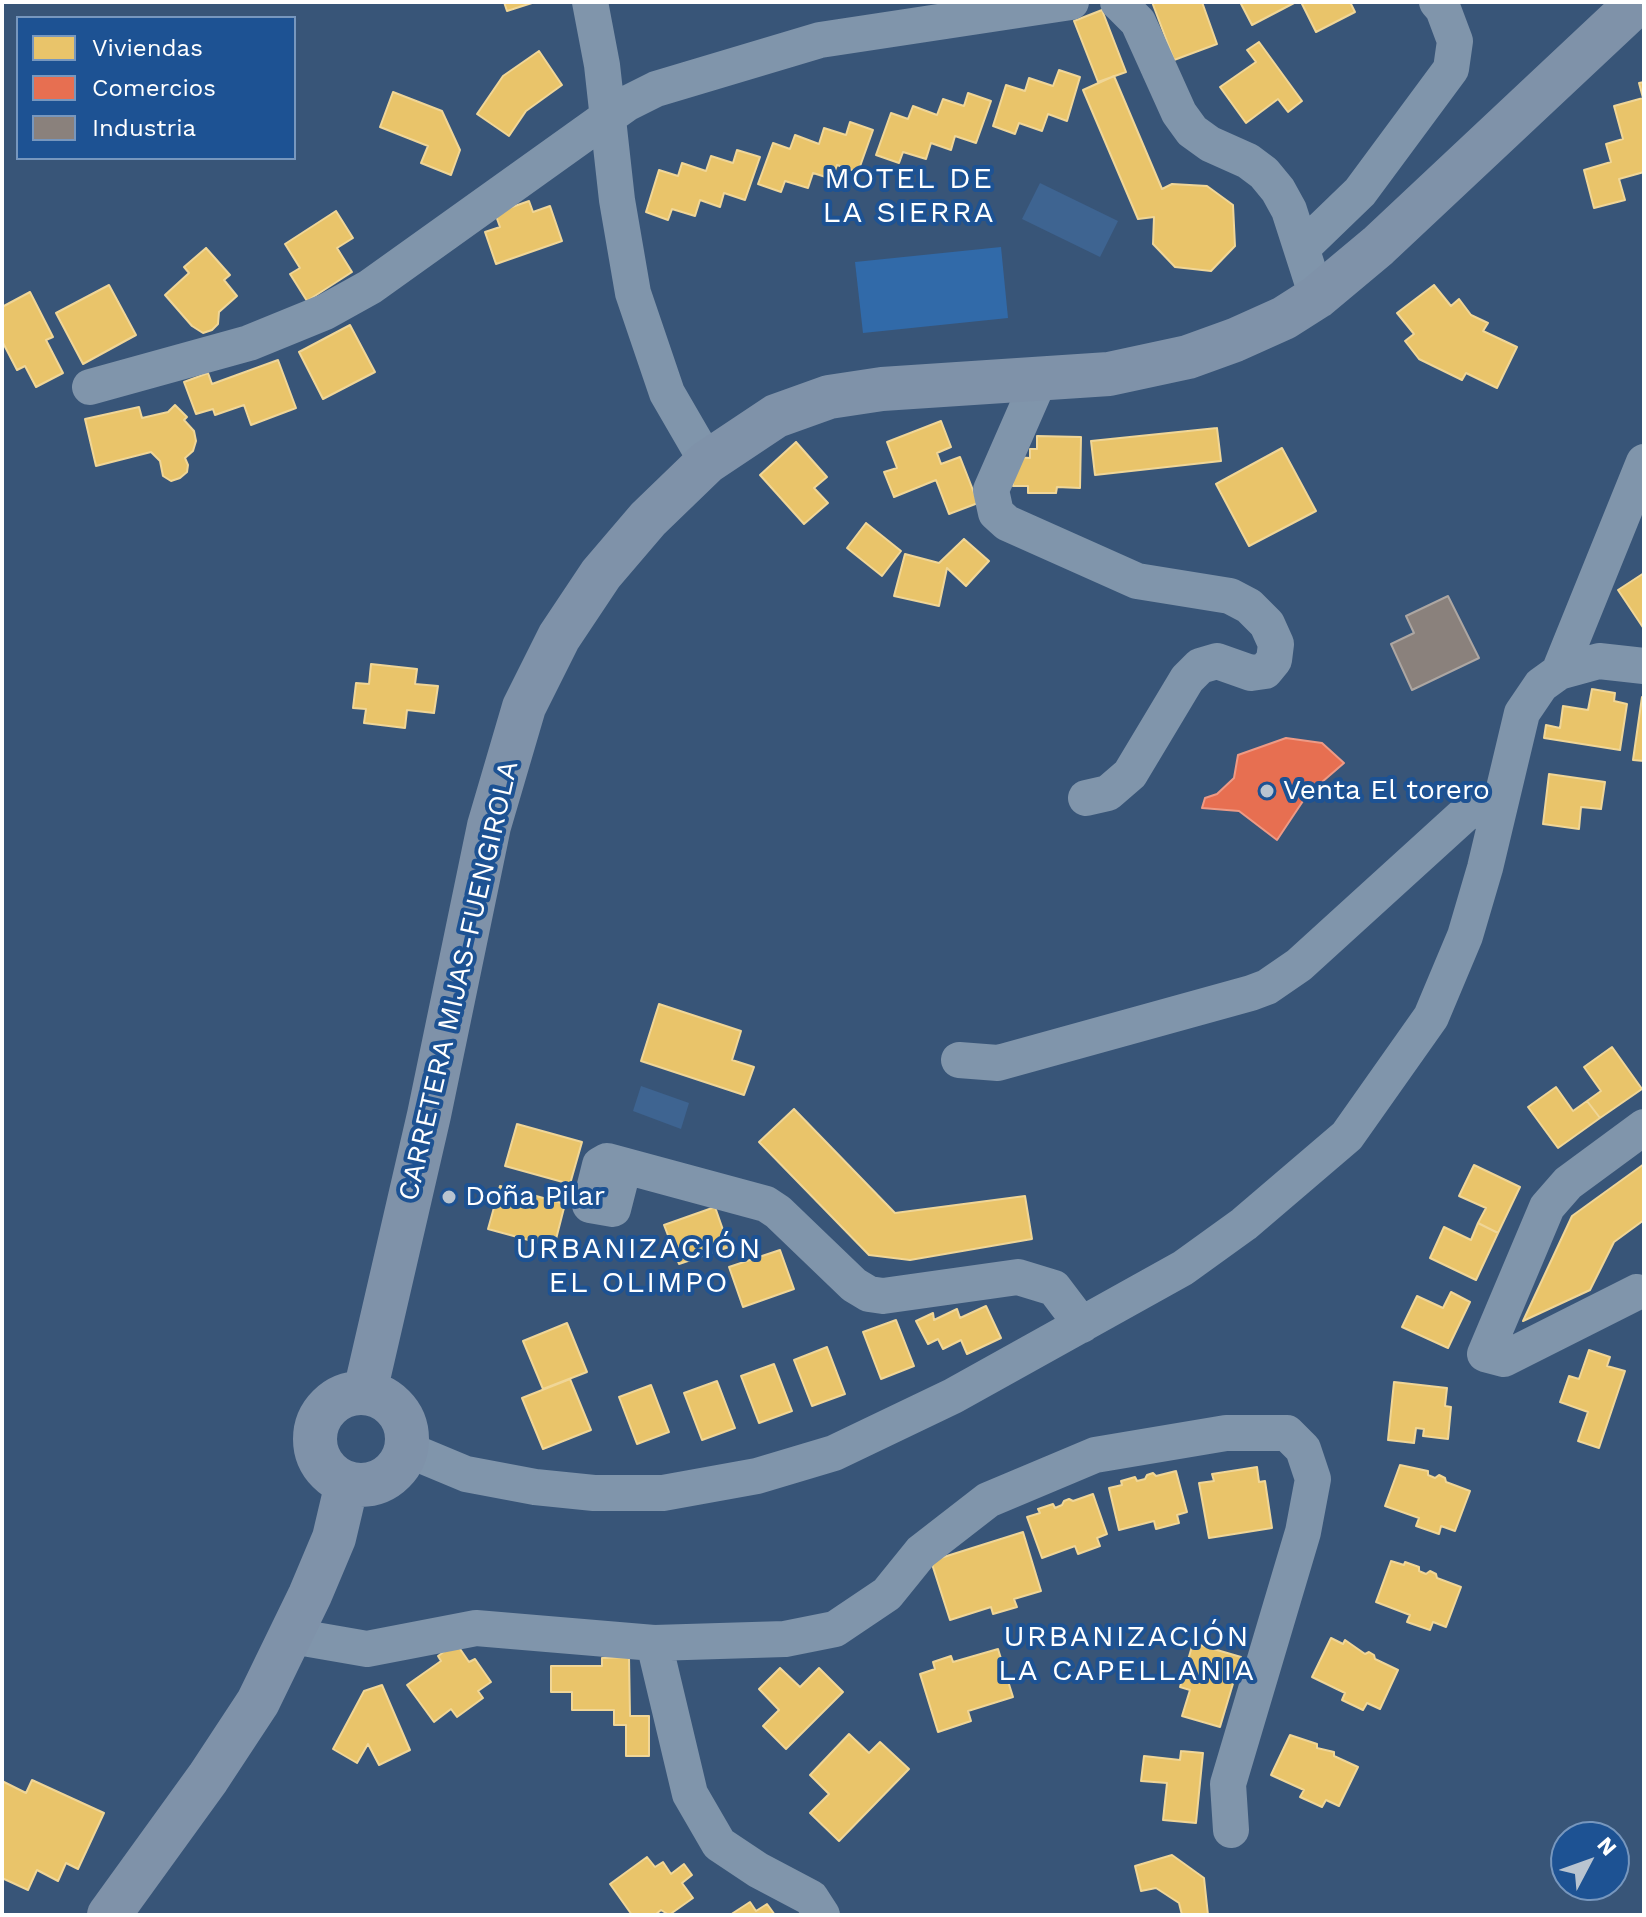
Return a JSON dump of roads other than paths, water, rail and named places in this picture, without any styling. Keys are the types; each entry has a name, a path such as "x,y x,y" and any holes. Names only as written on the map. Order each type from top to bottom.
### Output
{"main road":[{"name":"CARRETERA MIJAS-FUENGIROLA","path":"365,1392 429,1115 489,826 524,707 559,637 601,574 648,519 707,462 776,416 829,397 882,389 1109,374 1188,357 1284,318 1317,297 1437,193 1638,2"},
{"path":"365,1392 380,1396 393,1405 403,1418 407,1433 406,1449 401,1463 391,1475 362,1485 347,1483 333,1477 316,1452 314,1437 317,1422 324,1409 350,1393 365,1392"},
{"path":"109,1915 199,1791 258,1702 292,1636 334,1538 347,1483"}],"street":[{"path":"590,2 602,65 617,200 633,293 667,393 707,462"},
{"path":"90,387 249,343 325,312 370,287 626,104 656,89 820,40 1071,2"},
{"path":"1118,2 1138,22 1179,113 1192,131 1210,144 1248,161 1264,173 1278,190 1289,210 1317,297"},
{"path":"1302,248 1360,192 1451,69 1455,41 1443,9 1437,2"},
{"path":"1040,378 991,490 996,513 1007,523 1137,581 1230,596 1249,606 1267,624 1276,644 1274,660 1265,671 1251,673 1217,661 1200,666 1187,679 1130,774 1108,793 1086,798"},
{"path":"1559,672 1644,462"},
{"path":"406,1449 466,1474 535,1487 594,1493 663,1493 757,1476 834,1453 953,1396 1183,1268 1244,1224 1347,1136 1431,1017 1465,936 1522,713 1541,685 1559,672 1599,661 1644,666"},
{"path":"959,1060 998,1063 1267,987 1299,965 1465,814 1480,807 1499,807"},
{"path":"1637,1292 1504,1359 1485,1354 1547,1207 1568,1183 1644,1127"},
{"path":"624,1166 766,1204 854,1285 869,1294 883,1296 1018,1277 1054,1288 1082,1325"},
{"path":"292,1636 367,1649 476,1628 654,1643 785,1639 835,1629 887,1594 921,1552 988,1500 1095,1455 1226,1433 1287,1433 1303,1449 1313,1479 1303,1532 1228,1784 1231,1830"},
{"path":"654,1643 690,1794 719,1844 758,1870 811,1898 822,1915"}],"place":[{"name":"Venta El torero","path":"1267,791"},
{"name":"Doña Pilar","path":"449,1197"}],"district":[{"name":"MOTEL DE LA SIERRA","path":"909,196"},
{"name":"URBANIZACIÓN EL OLIMPO","path":"639,1266"},
{"name":"URBANIZACIÓN LA CAPELLANIA","path":"1127,1654"}]}
